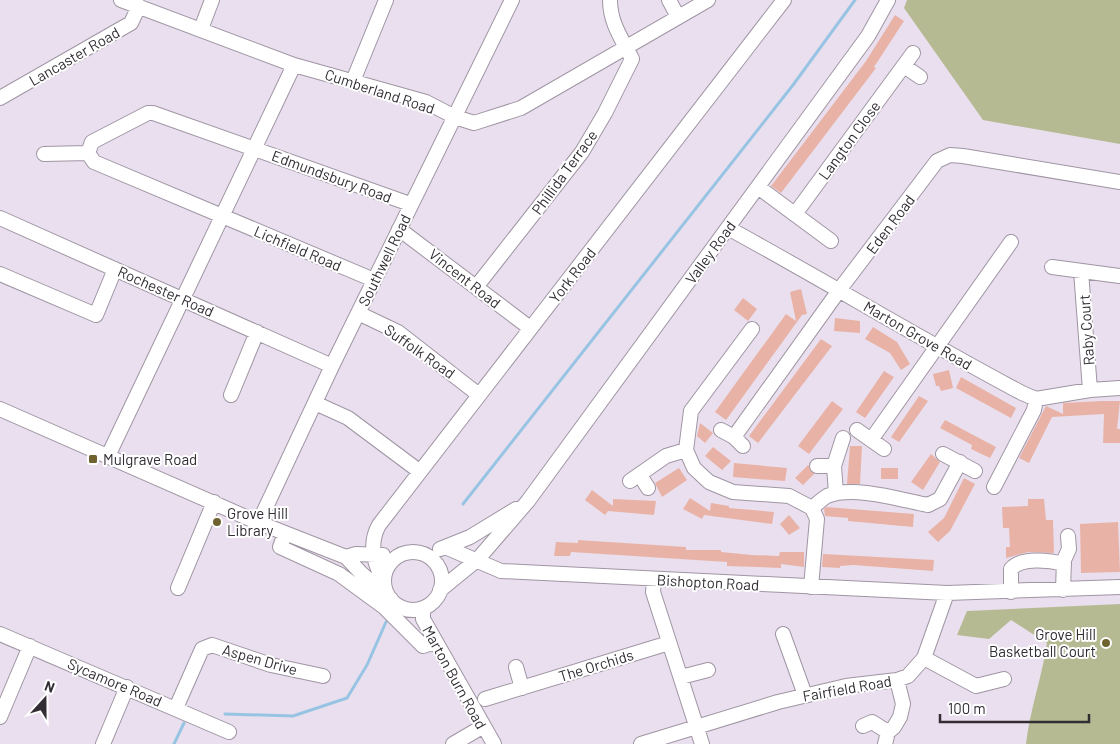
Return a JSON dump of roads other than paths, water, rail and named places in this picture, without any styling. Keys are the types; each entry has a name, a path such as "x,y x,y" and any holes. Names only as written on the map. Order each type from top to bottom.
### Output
{"street":[{"name":"Cumberland Road","path":"121,0 294,65 426,102 455,117 474,123 521,108 708,0"},
{"path":"201,29 212,0"},
{"path":"353,80 386,0"},
{"name":"Southwell Road","path":"259,522 410,204 512,0"},
{"path":"610,0 610,12 614,25 626,47"},
{"path":"669,0 678,17"},
{"name":"York Road","path":"374,555 373,535 419,471 784,0"},
{"name":"Valley Road","path":"440,590 477,560 528,501 868,36 888,0"},
{"name":"Lancaster Road","path":"0,98 131,23 139,6"},
{"name":"Phillida Terrace","path":"476,287 582,152 605,113 632,58 626,47"},
{"name":"Langton Close","path":"795,214 913,53"},
{"path":"108,456 294,65"},
{"path":"904,66 920,77"},
{"name":"Edmundsbury Road","path":"88,153 92,142 153,112 410,204"},
{"path":"44,154 88,153"},
{"name":"Lichfield Road","path":"88,153 94,162 374,280"},
{"name":"Eden Road","path":"732,438 840,289 937,162 950,155 1120,182"},
{"path":"758,187 832,241"},
{"name":"Rochester Road","path":"0,218 332,366"},
{"name":"Marton Grove Road","path":"728,228 840,289 938,348 1036,399"},
{"name":"Vincent Road","path":"399,229 530,328"},
{"path":"871,440 938,348 1011,242"},
{"name":"Raby Court","path":"1052,267 1120,276"},
{"path":"0,274 96,315 115,269"},
{"name":"Raby Court","path":"1081,271 1090,390"},
{"name":"Suffolk Road","path":"358,313 398,332 479,395"},
{"path":"752,329 737,338 691,411 686,450 694,468 709,482 733,492 790,496 812,508 817,519 811,587"},
{"path":"231,395 257,332"},
{"path":"994,487 1034,410 1036,399 1090,390 1120,388"},
{"path":"314,403 348,418 419,471"},
{"path":"0,409 259,522 346,557 387,596 405,609 423,608 437,598 440,590 441,573 438,566 425,555 411,552 398,557 387,568 387,596"},
{"path":"857,430 884,449"},
{"path":"836,493 834,466 843,438"},
{"path":"648,488 635,478 666,456 686,450"},
{"path":"943,454 975,471"},
{"path":"812,508 825,497 836,493 888,495 928,505 935,504 940,499 960,462"},
{"path":"817,466 834,466"},
{"name":"Valley Road","path":"425,555 470,537 528,501"},
{"path":"178,588 214,502"},
{"path":"285,533 280,547 387,596"},
{"path":"1063,590 1064,564 1069,549 1068,536"},
{"name":"Bishopton Road","path":"445,547 501,571 948,594 1005,592"},
{"path":"346,557 356,554 398,557"},
{"path":"374,555 387,596 423,646 436,642"},
{"path":"1064,564 1045,561 1022,562 1015,565 1011,570 1005,592 1120,587"},
{"path":"654,580 654,592 702,744"},
{"name":"Fairfield Road","path":"641,744 806,695 846,686 897,680 908,676 924,658 948,594"},
{"name":"Marton Burn Road","path":"423,608 423,619 482,726 494,744"},
{"name":"Sycamore Road","path":"0,634 229,732"},
{"path":"783,634 806,695"},
{"name":"The Orchids","path":"485,699 669,643"},
{"name":"Aspen Drive","path":"176,708 202,649 212,645 271,665 323,676"},
{"path":"0,717 30,646"},
{"path":"924,658 976,686 1004,680"},
{"path":"516,667 522,688"},
{"path":"681,677 708,670"},
{"path":"863,726 872,722 886,738 897,722 903,704 897,680"},
{"path":"103,744 127,687"},
{"path":"453,744 482,726"}],"waterway":[{"path":"463,504 793,85 855,0"},
{"path":"225,714 293,716 347,698 367,665 386,622"},
{"path":"174,744 184,723"}],"place":[{"name":"Mulgrave Road","path":"93,459"},
{"name":"Grove Hill Library","path":"217,522"},
{"name":"Grove Hill Basketball Court","path":"1106,643"}]}
